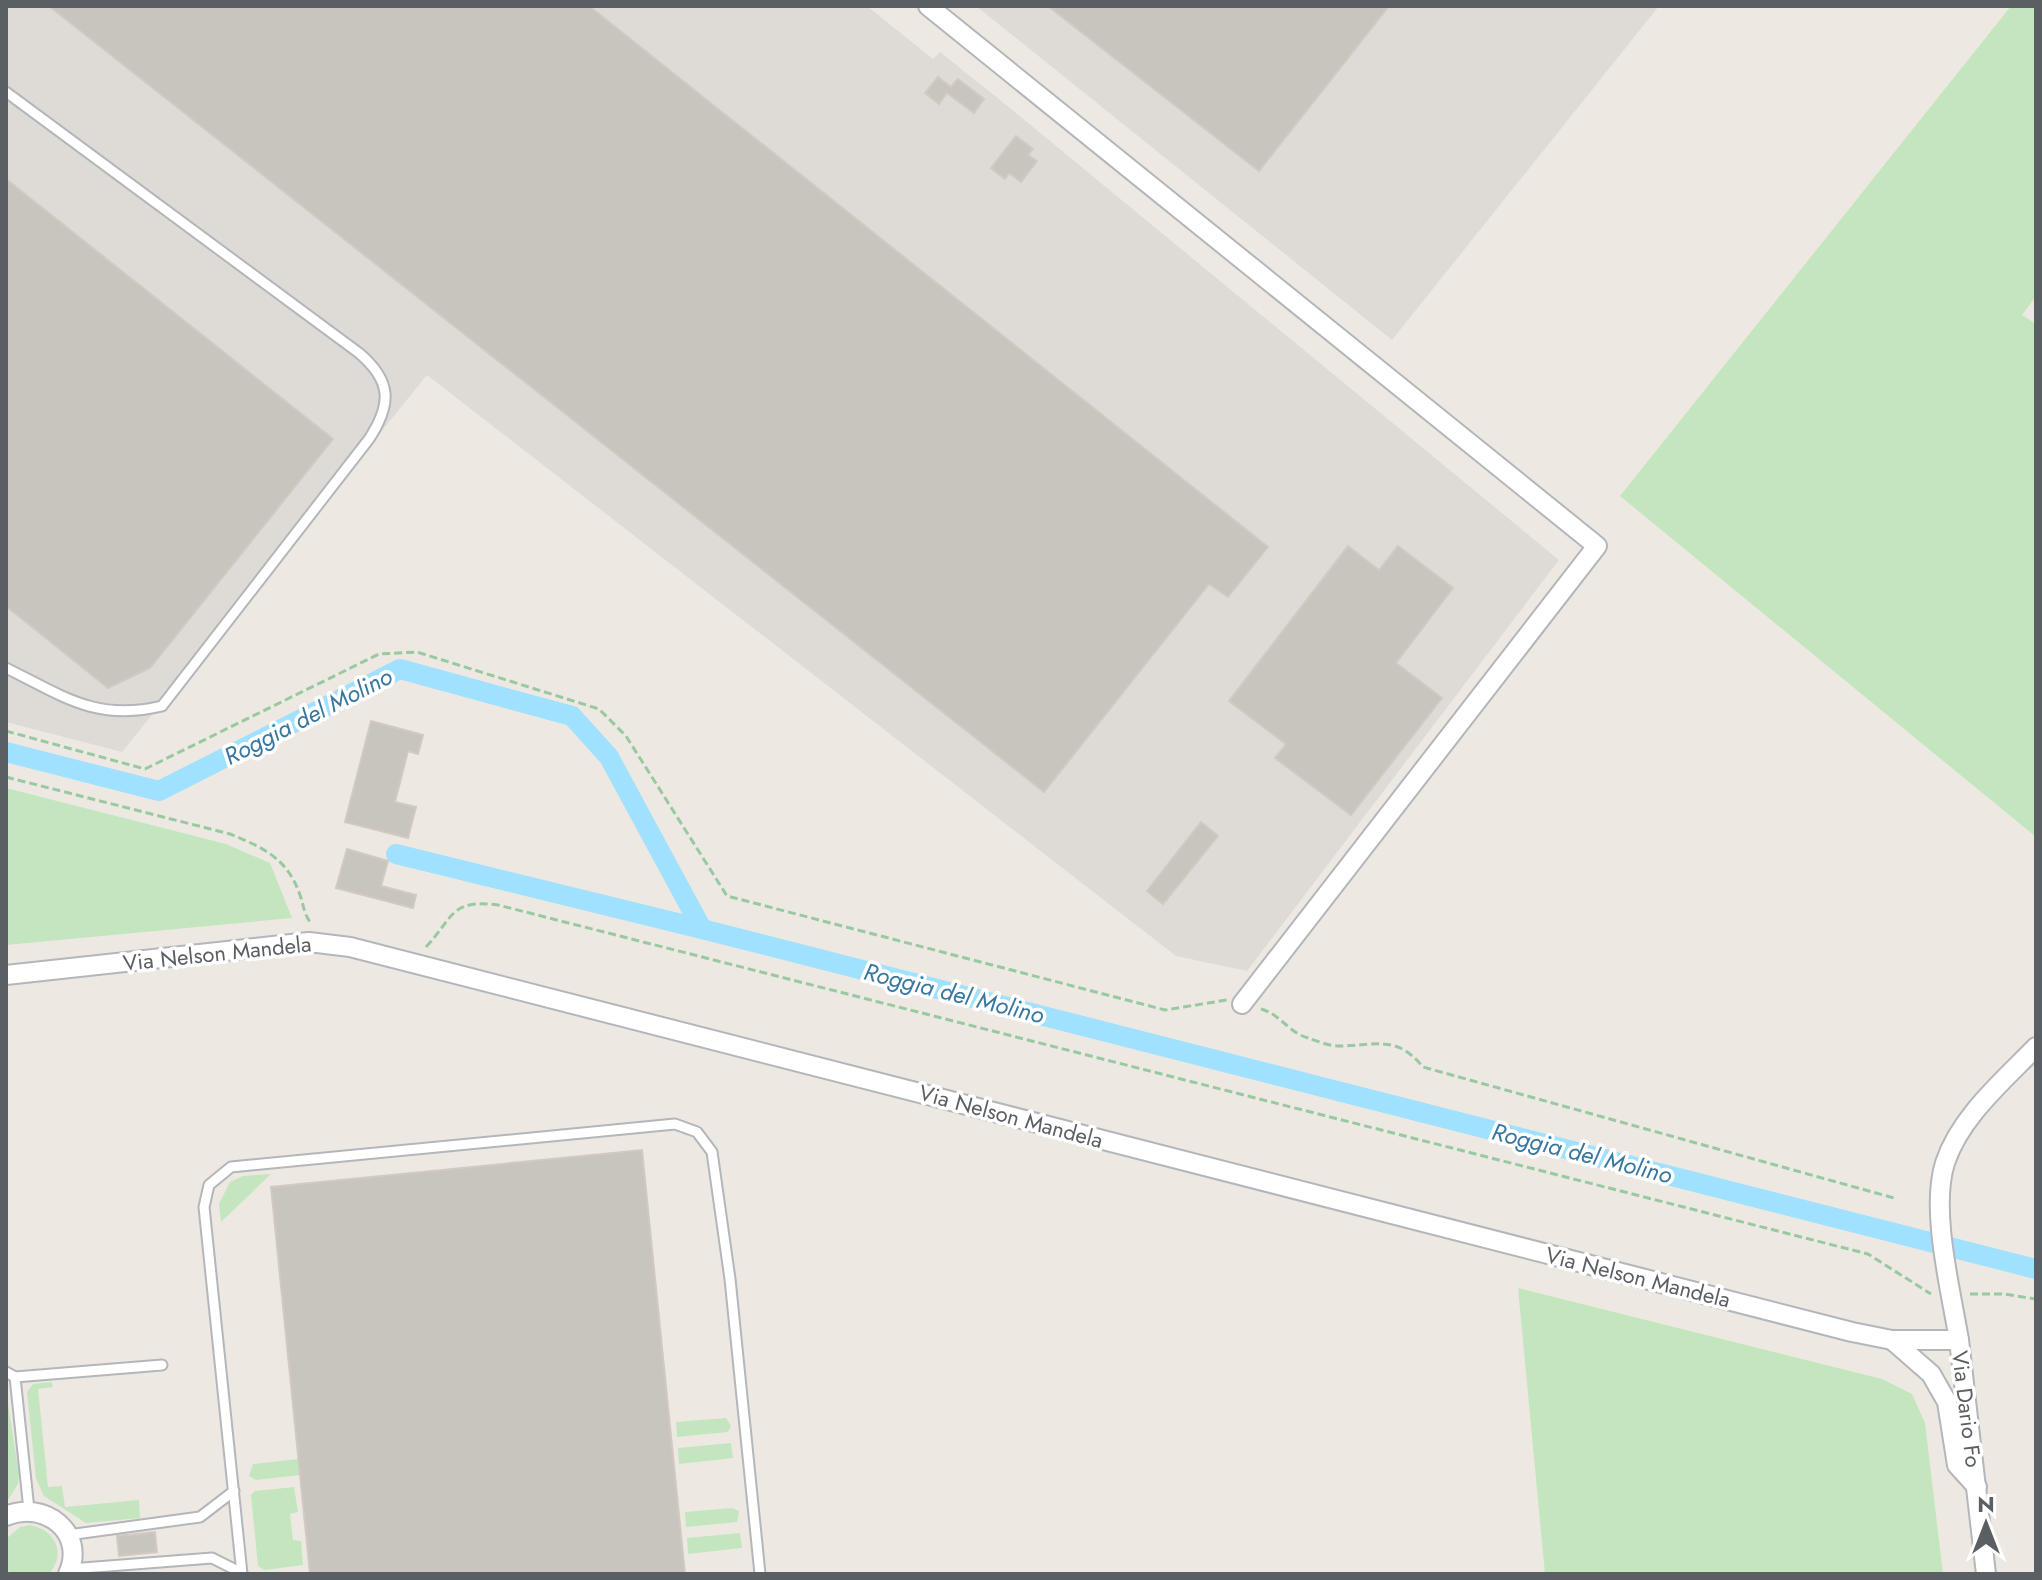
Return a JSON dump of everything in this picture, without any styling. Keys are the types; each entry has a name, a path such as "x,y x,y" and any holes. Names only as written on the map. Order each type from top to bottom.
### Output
{"street":[{"path":"928,6 1597,546 1242,1004"},
{"name":"Via Nelson Mandela","path":"6,975 291,943 327,943 1892,1340 1959,1340"},
{"path":"1959,1340 1941,1209 1945,1163 1959,1133 1988,1096 2036,1047"},
{"path":"1892,1340 1936,1384 1947,1402 1957,1465 1977,1487"},
{"name":"Via Dario Fo","path":"1959,1340 1986,1574"},
{"path":"6,1516 29,1510 52,1517 68,1535 73,1558 69,1571"}],"lane":[{"path":"6,92 377,369 385,390 385,414 162,706 132,713 105,712 77,703 6,668"},
{"path":"242,1573 204,1207 209,1185 231,1167 675,1124 697,1132 712,1152 730,1279 760,1574"},
{"path":"29,1510 10,1375 162,1365"},
{"path":"68,1535 200,1517 234,1491"},
{"path":"69,1571 212,1558 242,1573"}],"path":[{"path":"6,731 145,769 379,654 417,652 472,666 599,709 626,736 727,896 1165,1010 1227,1000 1271,1011 1297,1035 1336,1047 1374,1041 1410,1050 1423,1067 1894,1198"},
{"path":"6,777 230,834 262,847 279,858 291,872 306,918 327,943"},
{"path":"415,963 446,919 460,906 477,902 498,905 1868,1254 1930,1293 1981,1293 2036,1299"}],"shaded area":[{"path":"6,6 867,6 933,59 940,52 1005,104 1559,560 1247,971 1176,956 427,375 122,752 6,722"},
{"path":"976,6 1659,6 1392,340"}],"green space":[{"path":"2011,6 2036,6 2036,296 2022,315 2036,324 2036,837 1620,496"},
{"path":"6,788 226,844 270,863 292,918 6,945"},
{"path":"271,1174 221,1222 219,1204 230,1182 243,1176"},
{"path":"1518,1288 1882,1379 1912,1394 1925,1423 1943,1574 1545,1574"},
{"path":"52,1382 53,1387 38,1389 48,1487 62,1486 65,1507 139,1500 140,1518 86,1523 44,1496 36,1479 27,1392 33,1384"},
{"path":"6,1391 19,1474 18,1484 6,1503"},
{"path":"726,1418 731,1426 728,1432 677,1437 676,1422"},
{"path":"731,1443 733,1458 679,1464 678,1448"},
{"path":"298,1459 300,1475 256,1480 249,1476 253,1464"},
{"path":"294,1487 298,1512 290,1514 293,1540 301,1541 303,1565 264,1570 258,1566 251,1495 255,1491"},
{"path":"732,1508 739,1511 737,1522 686,1527 685,1512"},
{"path":"30,1525 52,1537 57,1551 54,1566 49,1574 11,1574 6,1568 6,1539 20,1527"},
{"path":"740,1533 742,1548 688,1554 687,1538"}],"building":[{"path":"49,6 589,6 1268,547 1228,597 1209,584 1044,792"},
{"path":"1048,6 1389,6 1259,171"},
{"path":"938,77 951,87 958,79 984,99 974,113 947,93 939,104 925,93"},
{"path":"1016,136 1033,149 1028,155 1037,161 1021,182 1009,173 1005,179 991,168"},
{"path":"6,179 333,439 150,668 108,688 6,606"},
{"path":"1348,546 1379,570 1398,546 1453,588 1396,663 1442,698 1351,815 1275,758 1286,744 1229,701"},
{"path":"371,721 423,735 418,754 408,751 395,802 416,807 408,838 345,822"},
{"path":"1201,822 1218,836 1163,904 1147,891"},
{"path":"347,849 388,861 381,886 416,895 413,908 336,888"},
{"path":"642,1150 685,1574 310,1574 271,1187"},
{"path":"155,1532 157,1552 119,1556 117,1536"}],"waterway":[{"name":"Roggia del Molino","path":"6,752 159,791 400,669 572,716 609,757 702,929 2036,1269"},
{"path":"396,854 702,929"}]}
